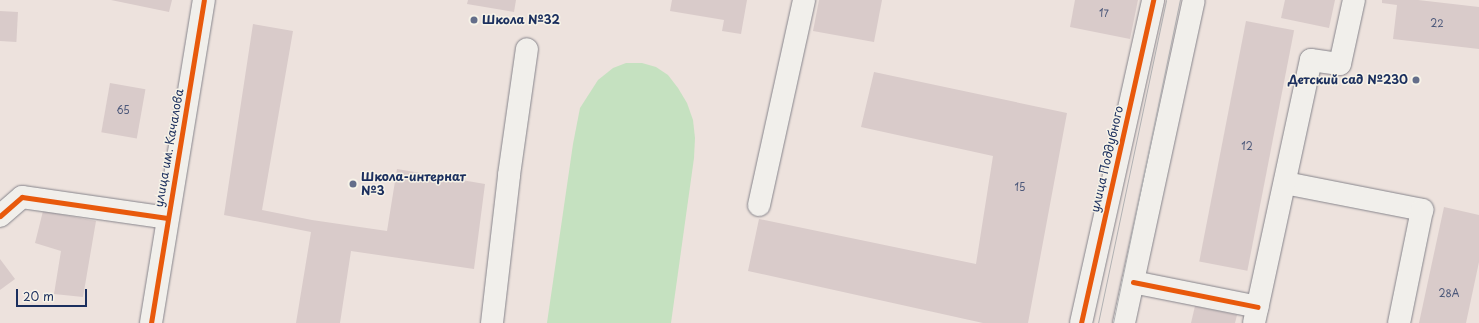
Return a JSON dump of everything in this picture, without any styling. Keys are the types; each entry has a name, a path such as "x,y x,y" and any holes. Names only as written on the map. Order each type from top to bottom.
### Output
{"street":[{"name":"улица им. Качалова","path":"151,323 167,218 204,0"},
{"path":"759,205 804,0"},
{"name":"улица Поддубного","path":"1081,323 1153,0"},
{"path":"1124,323 1194,0"},
{"path":"1133,282 1256,315 1312,60 1340,64 1354,0"},
{"path":"492,323 509,175 527,49"},
{"path":"1285,183 1422,210 1399,323"},
{"path":"0,216 22,197 167,218"}],"green space":[{"path":"626,63 642,63 656,67 668,75 687,103 693,120 695,138 694,158 671,323 547,323 573,144 580,108 598,80 613,68"}],"building":[{"path":"111,0 172,0 169,12"},
{"path":"468,0 516,0 514,12 467,4"},
{"path":"672,0 747,0 741,34 722,31 724,20 670,11"},
{"path":"819,0 882,0 874,42 813,31"},
{"path":"1075,0 1138,0 1130,39 1070,27"},
{"path":"1285,0 1335,0 1329,28 1281,18"},
{"path":"1382,0 1418,0 1479,7 1479,49 1393,39 1397,5 1382,3"},
{"path":"0,11 18,12 16,42 0,41"},
{"path":"1246,21 1294,30 1247,271 1199,261"},
{"path":"253,24 293,31 262,210 312,220 387,231 397,169 485,184 474,269 351,251 340,323 296,323 311,232 224,215"},
{"path":"874,72 1067,113 1028,323 983,323 748,271 759,219 976,264 993,156 861,127"},
{"path":"110,83 145,89 137,138 101,132"},
{"path":"1444,207 1479,215 1479,262 1466,323 1419,323"},
{"path":"43,211 96,221 83,297 54,294 61,251 35,243"},
{"path":"0,259 15,279 0,290"},
{"path":"1195,306 1237,315 1235,323 1191,323"}],"tram line":[{"path":"1098,323 1166,0"},
{"path":"1113,323 1180,0"}],"cycle path":[{"path":"151,323 204,0"},
{"path":"1081,323 1153,0"},
{"path":"0,216 22,197 167,218"},
{"path":"1133,282 1258,307"}],"place":[{"name":"Школа №32","path":"474,20"},
{"name":"Детский сад №230","path":"1416,80"},
{"name":"Школа-интернат №3","path":"353,184"}]}
